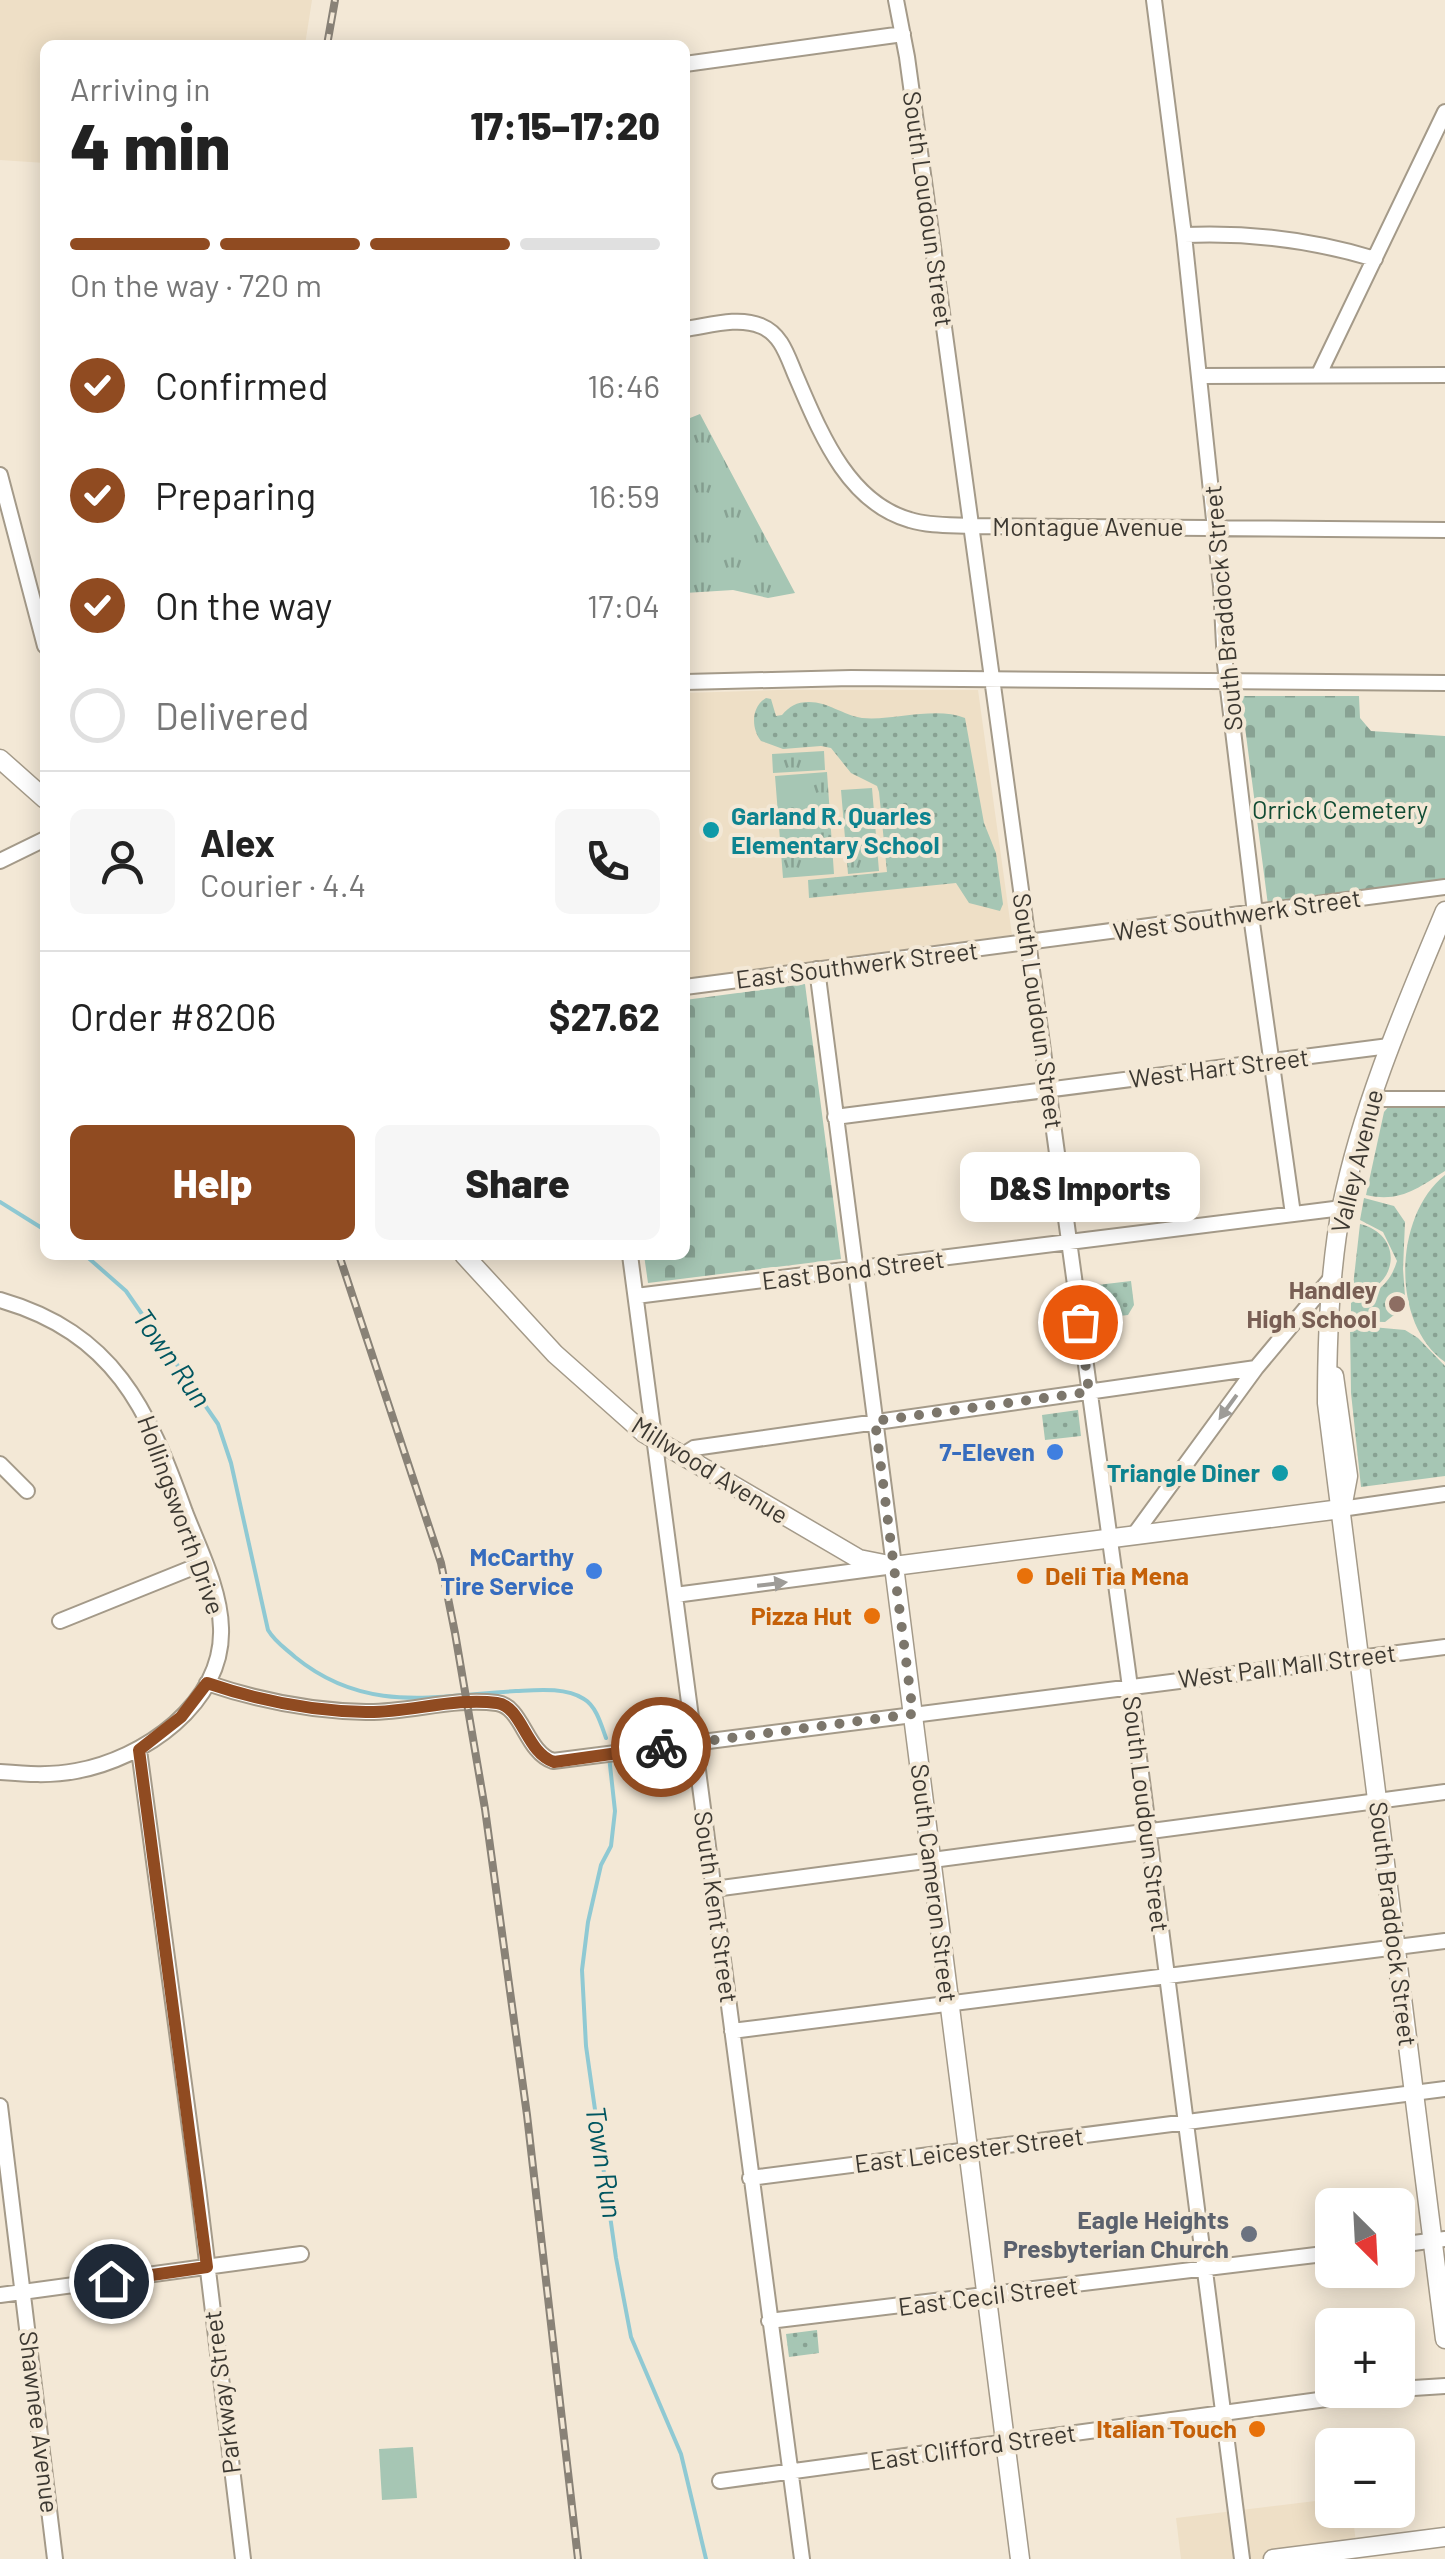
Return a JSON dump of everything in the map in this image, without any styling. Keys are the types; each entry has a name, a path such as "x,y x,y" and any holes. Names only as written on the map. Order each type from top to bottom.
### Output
{"main road":[{"path":"0,758 40,795"},
{"name":"Valley Avenue","path":"1333,1277 1342,1208 1370,1099 1389,1046 1438,942 1445,911"},
{"name":"Millwood Avenue","path":"469,1260 554,1354 630,1422 859,1559 894,1566"},
{"name":"South Braddock Street","path":"1333,1277 1329,1431 1414,2093 1439,2240 1445,2339"},
{"path":"894,1566 1341,1508"},
{"name":"South Cameron Street","path":"894,1566 1020,2559"},
{"path":"1273,2559 1445,2536"}],"street":[{"name":"South Loudoun Street","path":"896,0 1130,1686 1242,2559"},
{"name":"South Braddock Street","path":"1154,0 1199,376 1255,913 1252,923 1293,1214"},
{"path":"690,63 903,34"},
{"path":"1319,374 1445,112"},
{"path":"1184,235 1275,237 1323,244 1376,259"},
{"name":"Montague Avenue","path":"690,329 748,322 769,330 782,344 832,452 860,490 908,520 971,526 1445,530"},
{"path":"1199,376 1445,375"},
{"path":"0,474 40,627"},
{"path":"690,682 851,678 1445,683"},
{"path":"0,861 40,841"},
{"name":"West Southwerk Street","path":"1028,943 1445,887"},
{"name":"East Southwerk Street","path":"690,986 1028,943"},
{"name":"South Cameron Street","path":"817,970 894,1566"},
{"name":"West Hart Street","path":"835,1118 1389,1046"},
{"path":"1370,1099 1445,1100"},
{"name":"East Bond Street","path":"636,1296 1342,1208"},
{"name":"South Kent Street","path":"631,1260 802,2559"},
{"path":"1134,1535 1256,1368 1333,1277"},
{"name":"Hollingsworth Drive","path":"0,1300 45,1315 80,1336 130,1387 156,1432 220,1612 218,1655 207,1683"},
{"path":"683,1455 694,1448 1256,1368"},
{"path":"0,1464 27,1491"},
{"path":"1341,1508 1445,1494"},
{"path":"60,1622 204,1564"},
{"path":"675,1596 894,1566"},
{"name":"West Pall Mall Street","path":"207,1683 283,1702 367,1712 467,1703 502,1704 511,1711 539,1754 554,1762 1445,1646"},
{"path":"0,1772 76,1771 139,1750 181,1717 207,1683"},
{"name":"Parkway Street","path":"139,1750 243,2559"},
{"path":"714,1889 1445,1792"},
{"path":"732,2031 1445,1940"},
{"name":"East Leicester Street","path":"750,2178 1445,2090"},
{"name":"Shawnee Avenue","path":"0,2106 55,2559"},
{"path":"0,2295 301,2254"},
{"name":"East Cecil Street","path":"769,2321 1315,2256"},
{"name":"East Clifford Street","path":"1415,2388 1445,2386"},
{"name":"East Clifford Street","path":"720,2481 1315,2401"}],"shaded area":[{"path":"0,0 312,0 306,40 40,40 40,163 0,160"},
{"path":"978,690 1012,935 690,978 690,693"},
{"path":"1315,2501 1315,2528 1354,2528 1358,2559 1181,2559 1176,2518"}],"green space":[{"path":"700,414 795,593 768,598 733,590 690,593 690,418"},
{"name":"Orrick Cemetery","path":"1241,696 1359,696 1360,718 1371,731 1445,736 1445,881 1268,905"},
{"path":"766,698 771,699 776,716 809,702 862,718 941,713 965,718 984,823 996,853 1003,904 1000,911 969,903 956,883 809,898 808,880 887,872 879,792 877,786 851,773 831,748 783,749 761,741 754,718 757,707"},
{"path":"824,751 825,770 773,773 772,754"},
{"path":"827,772 834,874 783,878 775,776"},
{"path":"872,788 879,871 848,874 841,790"},
{"path":"805,984 841,1259 648,1283 645,1260 690,1260 690,999"},
{"path":"1389,1106 1445,1107 1445,1171 1399,1195 1366,1195 1384,1112"},
{"path":"1445,1175 1445,1362 1427,1344 1415,1322 1407,1296 1405,1269 1416,1216 1428,1193"},
{"path":"1364,1198 1394,1206 1405,1222 1405,1296 1399,1311 1385,1322 1351,1321 1351,1298 1380,1288 1397,1261 1383,1232 1360,1220"},
{"path":"1360,1224 1385,1239 1390,1262 1379,1284 1352,1295"},
{"path":"1131,1281 1134,1305 1128,1315 1093,1319 1089,1286"},
{"path":"1350,1325 1405,1330 1445,1366 1445,1476 1361,1487 1351,1393"},
{"path":"1078,1410 1081,1436 1045,1440 1042,1415"},
{"path":"817,2330 819,2353 789,2357 786,2334"},
{"path":"413,2447 417,2498 382,2500 379,2449"}],"waterway":[{"name":"Town Run","path":"0,1202 40,1227"},
{"name":"Town Run","path":"91,1260 126,1291 218,1424 231,1463 268,1630 280,1645 321,1675 374,1694 428,1697 533,1690 568,1693 592,1706 606,1738"},
{"name":"Town Run","path":"609,1756 615,1811 611,1846 601,1865 588,1922 582,1970 586,2046 631,2337 681,2454 706,2559"}],"railway":[{"path":"328,40 335,0"},
{"path":"341,1260 441,1563 455,1633 485,1809 527,2115 578,2559"}],"way so far":[{"path":"661,1747 913,1714 875,1421 1089,1392 1080,1322"}],"place":[{"name":"Garland R. Quarles Elementary School","path":"711,830"},
{"name":"Handley High School","path":"1397,1304"},
{"name":"D&S Imports","path":"1080,1322"},
{"name":"7-Eleven","path":"1055,1452"},
{"name":"Triangle Diner","path":"1280,1473"},
{"name":"McCarthy Tire Service","path":"594,1571"},
{"name":"Deli Tia Mena","path":"1025,1576"},
{"name":"Pizza Hut","path":"872,1616"},
{"name":"Eagle Heights Presbyterian Church","path":"1249,2234"},
{"name":"Italian Touch","path":"1257,2429"}],"route":[{"path":"111,2281 207,2267 139,1750 181,1717 207,1683 283,1702 367,1712 467,1703 502,1704 511,1711 542,1758 554,1762 661,1747"}]}
